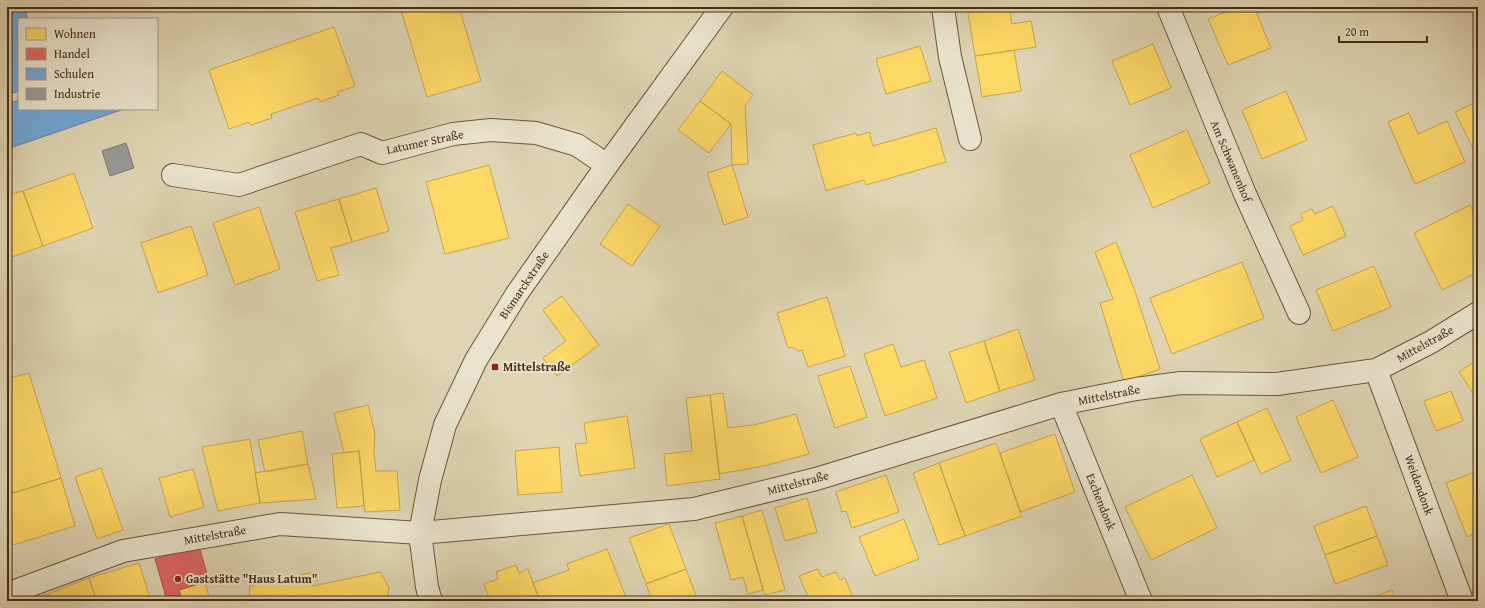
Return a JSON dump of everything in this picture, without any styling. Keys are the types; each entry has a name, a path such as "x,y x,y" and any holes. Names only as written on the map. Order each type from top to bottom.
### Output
{"street":[{"name":"Bismarckstraße","path":"431,601 427,587 420,533 430,480 445,426 476,360 516,295 607,165 722,7"},
{"path":"944,7 950,57 970,138"},
{"name":"Am Schwanenhof","path":"1168,7 1245,194 1299,313"},
{"name":"Latumer Straße","path":"173,175 239,186 361,144 382,152 453,134 492,130 536,133 577,145 607,165"},
{"name":"Mittelstraße","path":"7,594 123,551 280,524 420,533 694,509 816,479 1061,404 1136,389 1181,383 1277,384 1376,370 1431,342 1478,313"},
{"name":"Weidendonk","path":"1376,370 1462,601"},
{"name":"Eschendonk","path":"1061,404 1141,601"}],"building: Wohnen":[{"path":"400,7 459,7 481,81 427,97"},
{"path":"1009,7 1012,24 1031,21 1036,47 975,56 968,13"},
{"path":"1238,7 1254,7 1271,48 1228,65 1208,19"},
{"path":"334,27 355,86 338,92 339,95 320,102 318,98 271,114 272,118 251,125 249,122 229,129 209,70"},
{"path":"1153,44 1171,88 1130,105 1112,61"},
{"path":"920,46 931,81 886,94 876,59"},
{"path":"1014,50 1021,91 982,97 975,56"},
{"path":"722,71 753,95 745,106 748,164 732,165 731,124 700,101"},
{"path":"1286,91 1307,140 1262,159 1242,110"},
{"path":"700,101 731,124 709,153 678,130"},
{"path":"1478,101 1478,159 1455,112"},
{"path":"1409,113 1418,134 1447,121 1465,162 1415,184 1388,122"},
{"path":"936,128 946,162 866,185 864,180 826,191 813,145 856,133 857,136 869,132 873,146"},
{"path":"1187,130 1210,183 1153,208 1130,155"},
{"path":"489,165 509,238 445,254 426,182"},
{"path":"732,165 748,217 724,225 707,173"},
{"path":"74,173 93,228 43,246 23,191"},
{"path":"376,188 389,231 352,242 339,199"},
{"path":"23,191 43,246 9,258 7,254 7,195"},
{"path":"339,199 352,242 331,248 339,275 317,281 295,212"},
{"path":"628,204 660,226 632,266 600,244"},
{"path":"1470,205 1478,221 1478,272 1442,290 1414,233"},
{"path":"1333,206 1346,236 1303,255 1290,226 1303,220 1300,214 1312,209 1315,214"},
{"path":"259,207 280,269 235,285 213,223"},
{"path":"191,226 208,275 158,293 141,243"},
{"path":"1116,242 1136,294 1160,369 1124,382 1100,303 1113,299 1095,252"},
{"path":"1242,262 1264,318 1172,354 1150,298"},
{"path":"1374,266 1391,307 1333,331 1316,290"},
{"path":"562,296 599,345 557,376 543,358 566,341 543,310"},
{"path":"827,297 845,356 808,367 802,350 799,351 792,347 788,348 777,313"},
{"path":"1018,329 1035,380 1000,391 984,341"},
{"path":"984,341 1000,391 966,403 949,352"},
{"path":"893,344 901,367 924,360 937,398 885,416 864,354"},
{"path":"1478,359 1478,401 1459,372"},
{"path":"850,366 867,417 835,428 818,376"},
{"path":"29,373 61,478 7,495 7,379"},
{"path":"1451,391 1463,421 1436,431 1424,401"},
{"path":"723,393 728,428 754,425 796,414 809,454 764,466 719,474 710,395"},
{"path":"710,395 720,479 667,486 664,454 692,451 686,398"},
{"path":"1333,400 1358,457 1321,473 1296,417"},
{"path":"368,405 375,434 374,451 376,471 397,471 400,510 365,512 359,451 344,453 334,413"},
{"path":"1267,408 1291,460 1261,474 1237,422"},
{"path":"627,416 635,468 580,476 575,444 587,443 584,423"},
{"path":"1237,422 1254,460 1217,477 1200,439"},
{"path":"302,431 308,464 265,472 258,440"},
{"path":"1055,434 1075,492 1020,512 1000,453"},
{"path":"250,439 260,503 218,511 202,447"},
{"path":"996,443 1022,516 965,536 939,463"},
{"path":"559,447 562,492 518,495 515,451"},
{"path":"359,451 364,506 337,508 332,454"},
{"path":"939,463 965,536 939,545 913,473"},
{"path":"308,464 316,499 260,503 255,473"},
{"path":"101,468 123,530 97,539 75,477"},
{"path":"193,469 204,507 170,517 159,478"},
{"path":"1478,471 1478,532 1467,537 1446,483"},
{"path":"886,475 899,512 852,528 846,511 842,512 836,492"},
{"path":"1192,475 1217,528 1151,560 1125,507"},
{"path":"61,478 75,526 13,545 7,526 7,495"},
{"path":"807,498 817,532 785,541 775,508"},
{"path":"1366,506 1377,536 1325,555 1314,526"},
{"path":"762,510 785,590 765,595 742,516"},
{"path":"742,516 763,590 748,594 743,577 731,580 715,523"},
{"path":"904,519 919,559 875,576 859,537"},
{"path":"669,524 686,569 646,584 629,538"},
{"path":"1377,536 1388,565 1335,584 1325,555"},
{"path":"607,549 627,600 540,601 533,583 569,570 567,564"},
{"path":"139,563 150,598 140,601 97,601 89,578"},
{"path":"516,565 519,573 528,569 540,601 490,601 484,584 498,579 496,572"},
{"path":"686,569 698,601 652,601 646,584"},
{"path":"818,569 822,577 836,572 840,580 845,578 854,601 810,601 799,576"},
{"path":"380,572 389,587 387,601 249,601 250,586 310,573 313,586"},
{"path":"89,578 97,601 51,601 48,594"},
{"path":"205,582 210,601 182,601 179,590"},
{"path":"1392,590 1396,601 1364,601"},
{"path":"48,594 51,601 28,601"}],"building: Handel":[{"path":"199,546 209,581 179,590 182,601 167,601 155,559"}],"building: Schulen":[{"path":"7,7 24,7 28,18 18,18 18,91 7,95"},
{"path":"18,100 18,110 121,110 7,149 7,104"}],"building: Industrie":[{"path":"126,143 134,168 110,176 102,151"}],"place":[{"name":"Mittelstraße","path":"495,367"},
{"name":"Gaststätte \"Haus Latum\"","path":"178,579"}]}
